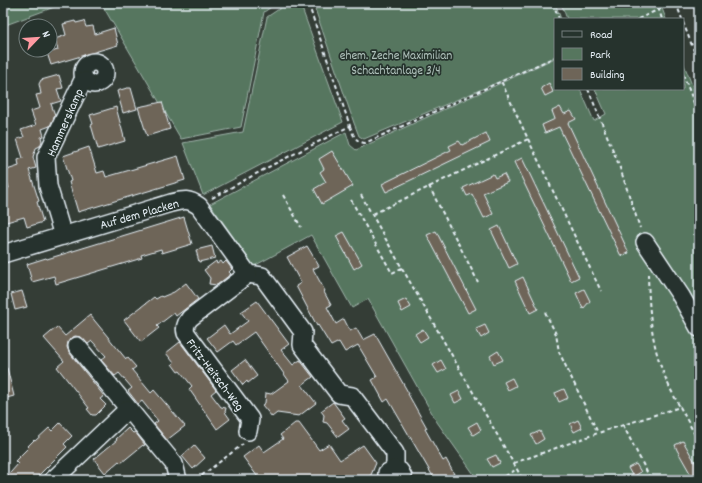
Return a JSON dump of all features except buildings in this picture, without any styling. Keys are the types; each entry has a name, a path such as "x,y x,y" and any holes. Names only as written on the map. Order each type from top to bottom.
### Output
{"street":[{"name":"Hammerskamp","path":"63,236 48,186 46,157 82,82 86,81"},
{"name":"Auf dem Placken","path":"3,254 183,200 192,201 199,206 248,274"},
{"path":"645,242 681,296 699,328"},
{"path":"248,274 262,276 303,332 302,345 339,394 352,396 395,453 394,476"},
{"name":"Fritz-Heitsch-Weg","path":"248,274 190,318 185,328 186,333 250,419 248,431"},
{"path":"77,346 174,464 178,480"},
{"path":"54,480 128,409"}],"path":[{"path":"308,3 350,126 355,138 359,142 365,143 554,57"},
{"path":"553,3 559,18"},
{"path":"654,3 662,18"},
{"path":"640,18 673,3"},
{"path":"676,3 681,18"},
{"path":"684,25 699,64"},
{"path":"684,77 699,116"},
{"path":"501,81 601,291"},
{"path":"588,90 619,164 645,242"},
{"path":"199,206 274,164 350,126"},
{"path":"373,214 528,139"},
{"path":"429,186 478,282"},
{"path":"283,195 301,227"},
{"path":"362,195 523,480"},
{"path":"351,200 392,273 402,268"},
{"path":"648,273 651,328 656,349 666,378 699,442"},
{"path":"545,312 556,334 559,352 598,433"},
{"path":"514,463 598,433 680,407"},
{"path":"623,425 651,480"},
{"path":"196,480 243,444 248,431"},
{"path":"499,480 517,468"}],"green space":[{"path":"3,3 65,3 25,18 18,18 18,20 3,26"},
{"path":"101,3 277,3 264,12 241,127 181,139"},
{"path":"288,3 300,3 343,122 203,195 183,143 243,132 267,17"},
{"name":"ehem. Zeche Maximilian Schachtanlage 3/4","path":"313,3 555,3 561,18 554,18 554,57 364,139 359,136"},
{"path":"561,3 660,3 666,18 567,18"},
{"path":"554,58 554,90 580,90 594,121 606,114 595,90 684,90 684,65 699,103 699,480 478,480 437,422 368,299 352,308 311,235 254,266 210,204 346,132 350,145 356,150"}]}
